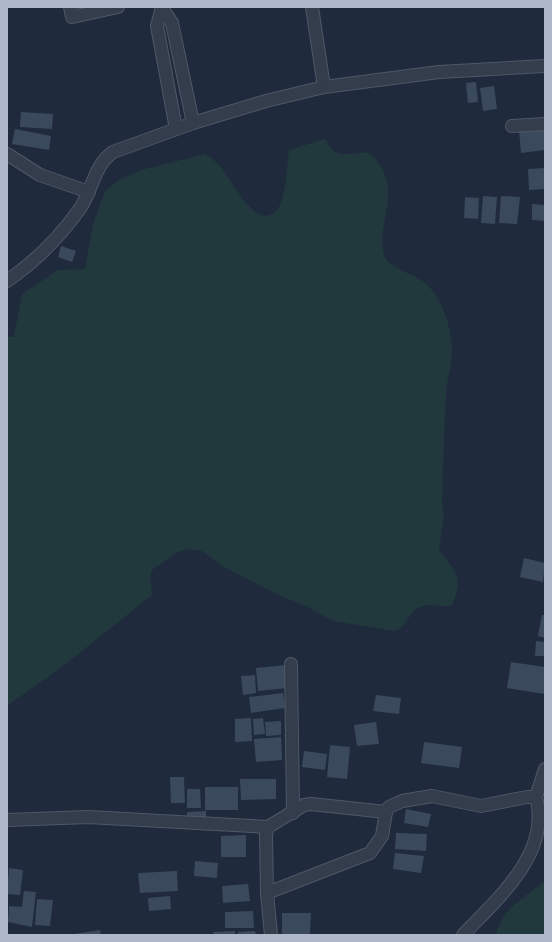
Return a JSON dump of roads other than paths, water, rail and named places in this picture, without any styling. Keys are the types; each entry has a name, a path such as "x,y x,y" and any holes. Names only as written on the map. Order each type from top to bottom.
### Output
{"street":[{"path":"70,7 72,17 118,7"},
{"path":"312,7 324,87"},
{"path":"162,8 172,23 193,123"},
{"path":"162,8 157,26 176,129"},
{"path":"7,281 33,263 46,251 80,209 105,158 113,152 193,123 266,101 324,87 439,72 545,66"},
{"path":"512,126 545,124"},
{"path":"7,154 40,175 89,192"},
{"path":"291,664 293,813"},
{"path":"463,935 520,878 539,848 544,827 544,816 536,797 545,769"},
{"path":"267,893 370,853 382,836 386,812 390,807 402,801 432,796 481,806 527,797 536,797"},
{"path":"271,935 267,893 266,834 268,827 272,823 293,813 304,805 311,804 386,812"},
{"path":"7,820 88,817 268,827"}]}
